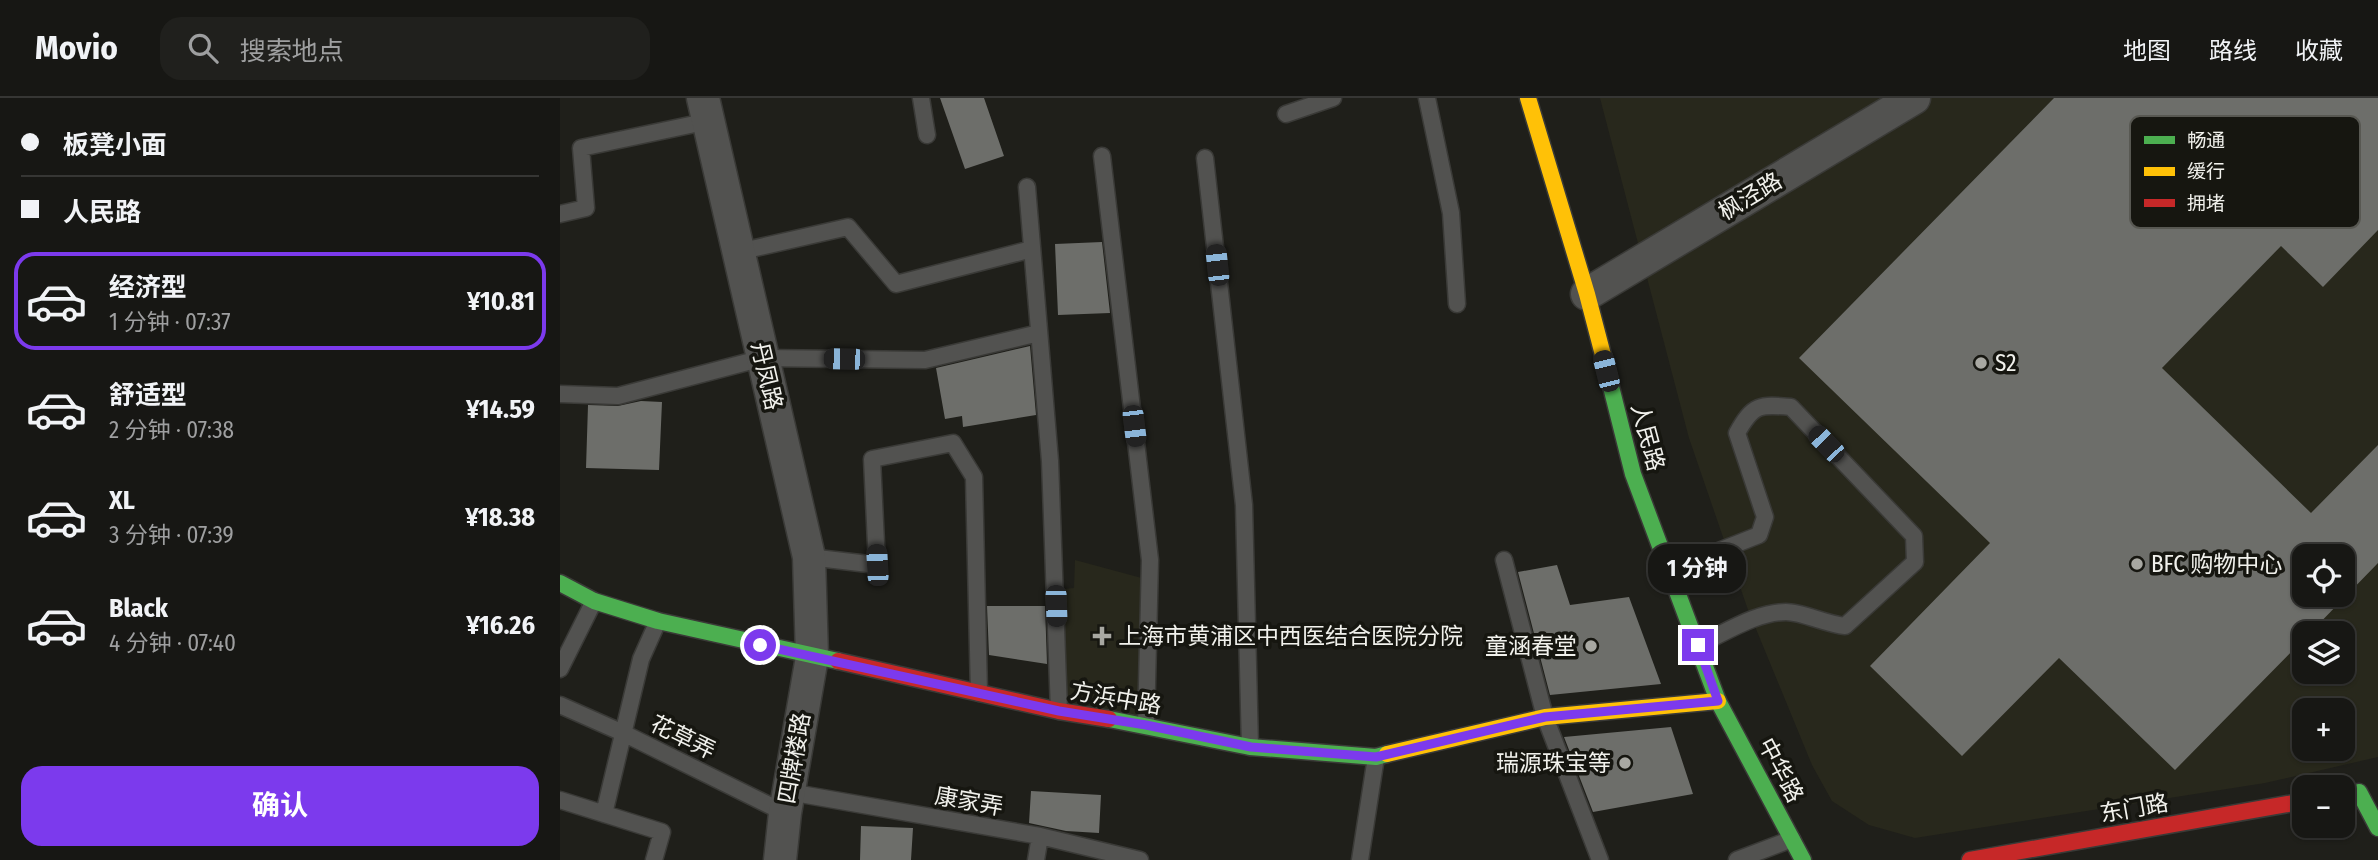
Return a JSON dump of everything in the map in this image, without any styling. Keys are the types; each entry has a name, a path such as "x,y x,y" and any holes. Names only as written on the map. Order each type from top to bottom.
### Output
{"street":[{"name":"人民路","path":"1528,98 1587,294 1633,474 1718,701"},
{"name":"枫泾路","path":"1587,294 1914,98"},
{"name":"丹凤路","path":"706,110 809,558 812,657"},
{"name":"方浜中路","path":"560,583 594,601 658,621 1059,711 1146,725 1251,747 1376,757 1545,717 1718,701"},
{"name":"四牌楼路","path":"780,860 812,657"},
{"name":"中华路","path":"1718,701 1804,860"},
{"path":"2355,792 2378,786"},
{"path":"2355,798 2378,828"},
{"name":"东门路","path":"1970,860 2292,803"}],"lane":[{"path":"921,98 927,135"},
{"path":"1286,114 1333,98"},
{"path":"1427,98 1451,214 1457,304"},
{"path":"560,214 586,208 581,148 706,110"},
{"path":"1102,156 1150,560 1146,725"},
{"path":"1205,158 1244,505 1251,747"},
{"path":"1027,187 1050,461 1059,711"},
{"path":"738,252 848,227 896,284 1032,249"},
{"path":"560,394 618,396 763,358 925,360 1039,333"},
{"path":"1668,571 1759,535 1765,517 1737,433 1747,415 1765,405 1791,407 1914,536 1914,562 1845,626 1830,625 1787,612 1759,617 1698,645"},
{"path":"809,558 877,565 872,458 953,443 974,477 979,693"},
{"path":"1504,560 1545,717 1600,860"},
{"path":"560,669 594,601"},
{"path":"604,814 641,659 658,621"},
{"name":"花草弄","path":"560,705 787,803"},
{"path":"1360,860 1376,757"},
{"path":"561,802 662,832 654,860"},
{"name":"康家弄","path":"787,803 1040,836 1140,860"},
{"path":"1036,860 1040,836"},
{"path":"1737,860 1792,839"}],"shaded area":[{"path":"1600,98 2378,98 2378,757 2265,783 1915,838 1869,825 1832,801 1812,765 1747,607 1689,438"},
{"name":"上海市黄浦区中西医结合医院分院","path":"1075,560 1149,580 1146,725 1059,711 1055,590 1074,588"}],"building":[{"path":"940,98 984,98 1004,156 965,169"},
{"path":"2054,98 2378,98 2378,230 2323,287 2281,246 2162,368 2311,513 2378,445 2378,563 2355,587 2355,544 2292,544 2292,607 2335,607 2322,621 2292,621 2292,651 2175,770 2059,658 1962,756 1870,666 1990,543 1799,358"},
{"path":"1102,242 1110,313 1058,315 1055,244"},
{"path":"1030,346 1036,415 963,427 962,416 945,419 936,368"},
{"path":"641,401 662,402 659,470 586,468 588,405 618,406"},
{"name":"童涵春堂","path":"1557,565 1570,605 1629,597 1661,684 1550,695 1518,572"},
{"path":"987,606 1045,606 1047,664 989,655"},
{"name":"瑞源珠宝等","path":"1671,727 1693,794 1593,812 1564,737"},
{"path":"1031,791 1101,795 1099,833 1066,831 1029,823"},
{"path":"861,826 913,828 911,860 860,860"}],"traffic: fast":[{"path":"1603,355 1633,474 1718,701 1803,860"},
{"path":"560,583 594,601 658,621 838,661"},
{"path":"1109,719 1250,747 1376,757 1387,754"},
{"path":"2359,792 2378,828"}],"traffic: slow":[{"path":"1528,98 1603,355"},
{"path":"1387,754 1545,717 1718,701"}],"traffic: jam":[{"path":"838,661 1059,711 1109,719"},
{"path":"1970,860 2292,803"}],"place":[{"name":"S2","path":"1981,363"},
{"name":"BFC 购物中心","path":"2137,564"},
{"name":"上海市黄浦区中西医结合医院分院","path":"1102,636"},
{"name":"童涵春堂","path":"1591,646"},
{"name":"瑞源珠宝等","path":"1625,763"}],"route":[{"path":"760,645 1059,711 1146,725 1251,747 1376,757 1545,717 1718,701 1698,645"}]}
